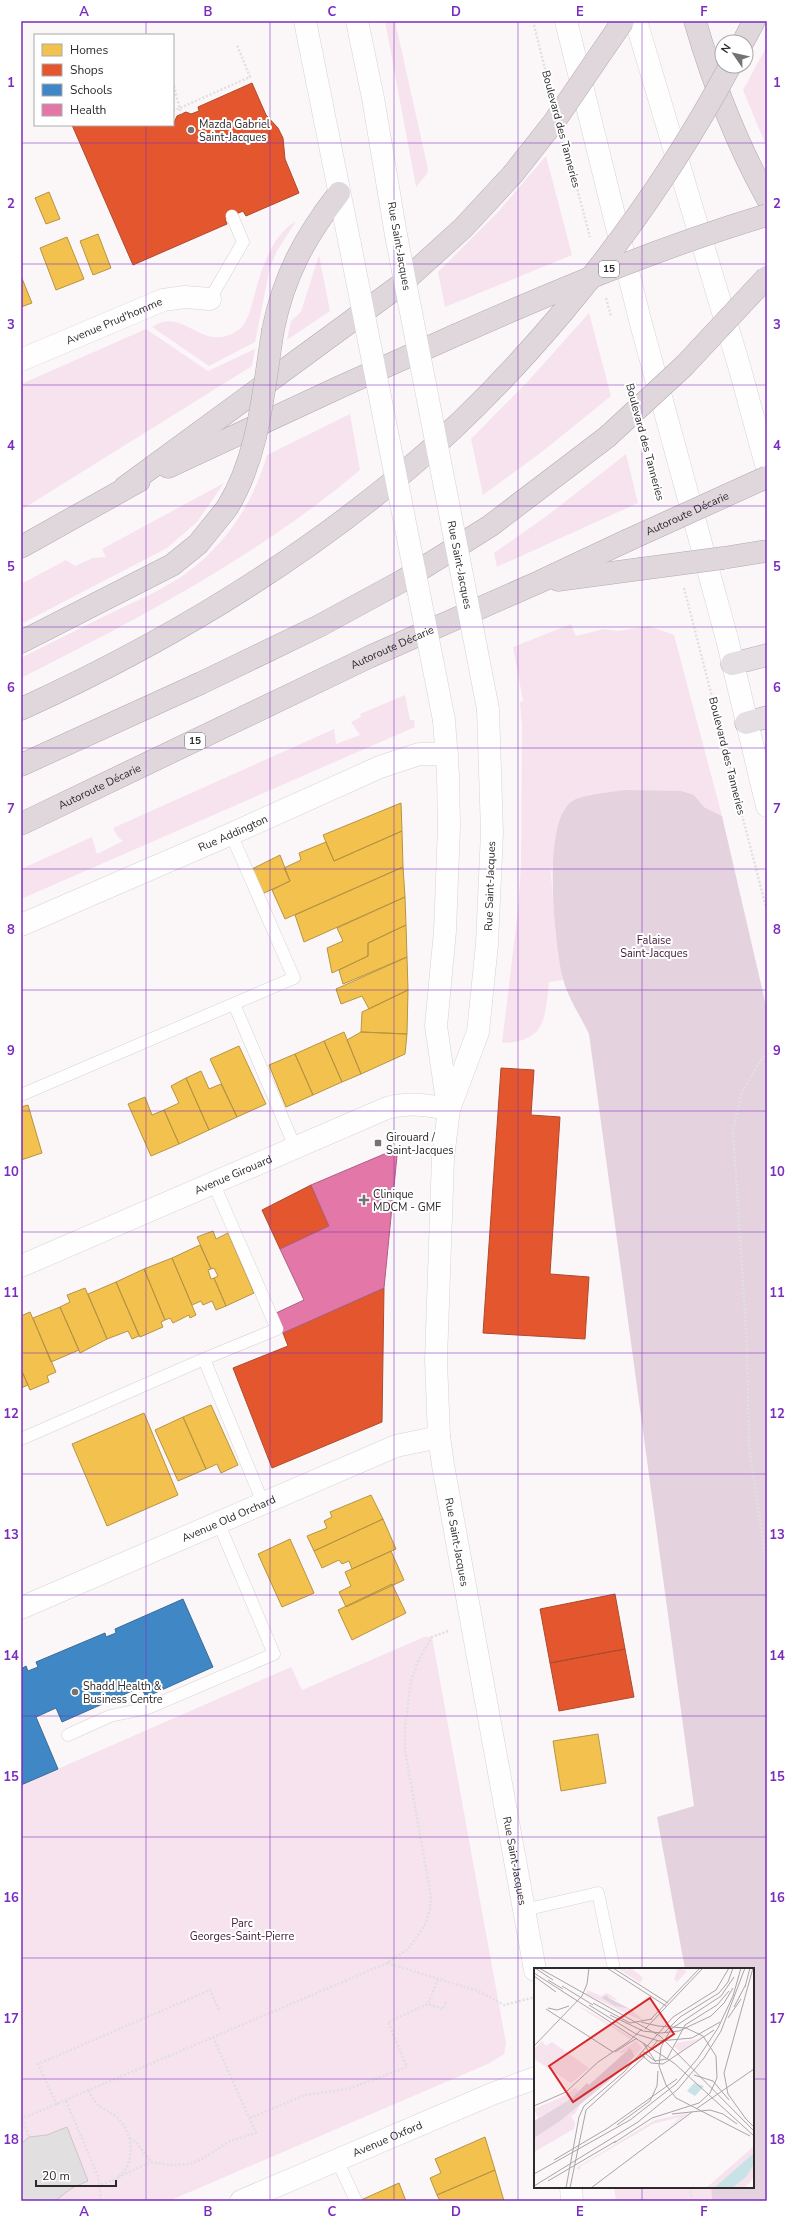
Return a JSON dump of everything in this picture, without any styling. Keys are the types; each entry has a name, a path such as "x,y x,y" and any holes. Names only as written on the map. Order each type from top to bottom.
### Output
{"highway":[{"path":"125,487 399,286 463,228 513,174 554,122 623,21"},
{"path":"696,21 712,77 727,116 767,198"},
{"path":"747,34 754,21"},
{"path":"21,709 104,669 180,627 259,579 312,543 401,475 430,450 498,385 592,278 649,199 725,74"},
{"path":"21,642 172,565 198,544 227,508 244,477 251,458 257,434 273,330 282,291 295,258 310,232 339,193"},
{"name":"15","path":"21,547 125,487 342,386 456,335 614,267 691,239 767,215"},
{"path":"21,765 201,683 319,626 402,581 490,526 607,437 684,366 767,277"},
{"name":"Autoroute Décarie","path":"21,824 369,657 539,582 767,477"},
{"path":"539,582 767,551"},
{"path":"732,664 767,655"}],"main road":[{"name":"Rue Saint-Jacques","path":"304,21 444,720 449,808 448,866 436,1026 449,1109"},
{"name":"Rue Saint-Jacques","path":"357,21 373,98 396,235 488,709 492,832 487,944 478,1032 449,1109 443,1158 436,1360 439,1437 535,1968"},
{"path":"566,21 640,320 732,664 757,720 767,806"},
{"path":"636,21 653,83 740,369 767,468"},
{"name":"Avenue Prud'homme","path":"21,360 163,300 185,297 210,299"},
{"name":"Rue Addington","path":"21,925 395,761 419,754 447,754"},
{"name":"Avenue Girouard","path":"21,1266 373,1113 403,1104 449,1109"},
{"name":"Avenue Old Orchard","path":"21,1608 396,1446 439,1437"},
{"name":"Avenue Oxford","path":"241,2201 499,2091 534,2078"},
{"path":"571,2188 572,2201"}],"lane":[{"path":"210,299 243,242 232,216"},
{"path":"21,1095 294,978 231,834"},
{"path":"234,1004 295,1148"},
{"path":"21,1439 204,1359 277,1329 213,1182"},
{"path":"204,1359 263,1503"},
{"path":"68,1735 110,1716 148,1708 274,1654 218,1522"},
{"path":"524,1910 598,1893 614,1968"},
{"path":"336,2160 356,2201"}],"path":[{"name":"Boulevard des Tanneries","path":"532,21 551,92"},
{"path":"174,110 250,77 237,45"},
{"path":"174,86 181,114"},
{"name":"Boulevard des Tanneries","path":"565,144 591,242"},
{"path":"606,295 612,318"},
{"name":"Boulevard des Tanneries","path":"653,471 661,500"},
{"name":"Boulevard des Tanneries","path":"682,581 735,790"},
{"name":"Boulevard des Tanneries","path":"741,812 767,911"},
{"path":"767,1053 764,1055 742,1092 733,1130 747,1344 749,1444 767,1569"},
{"path":"29,2137 21,2119 57,2105 387,1963 408,1948 425,1925 430,1909 431,1896 405,1751 407,1702 416,1667 425,1646 436,1634"},
{"path":"387,1963 478,1991 504,2005 534,1997"},
{"path":"428,2004 438,1979"},
{"path":"57,2105 38,2064 210,1990 219,2010"},
{"path":"250,2118 305,2095 348,2089 407,2067 388,2022 428,2004 443,2009 446,2002"},
{"path":"99,2186 151,2162 177,2165 202,2159 230,2141 256,2133 214,2037"},
{"path":"89,2090 98,2106 116,2117 124,2126 130,2138 132,2149 129,2160 118,2177"},
{"path":"66,2101 98,2176 101,2201"},
{"path":"130,2138 139,2145 151,2162"},
{"path":"690,2188 692,2201"}],"green space":[{"path":"385,21 395,21 428,169 427,174 416,187"},
{"path":"767,46 767,148 743,90 752,74 754,74 754,70"},
{"path":"546,156 572,255 445,307 438,272 497,213"},
{"path":"296,221 277,251 270,267 255,342 209,366 152,327 163,322 173,322 213,337 225,337 237,331 244,324 248,316 268,254 280,235 287,227"},
{"path":"319,255 330,311 287,340 291,321 301,312"},
{"path":"589,313 611,396 543,451 483,495 471,439 531,378"},
{"path":"146,329 208,371 255,349 252,366 21,510 21,384"},
{"path":"350,414 360,470 281,530 197,584 110,632 21,678 21,658 173,582 196,565 211,552 235,524 254,491 267,455"},
{"path":"626,454 638,503 497,567 494,553 548,515"},
{"path":"224,483 197,522 167,548 21,624 21,584 66,560 75,566 93,558 106,557 102,549"},
{"path":"571,624 576,636 604,629 618,631 649,626 674,635 722,816 704,807 694,795 625,790 573,800 564,809 551,873 556,938 563,980 549,982 544,1017 535,1033 516,1042 502,1043 518,910 521,864 522,726 520,702 523,701 513,647"},
{"path":"405,695 410,720 414,720 415,727 21,899 21,869 92,837 97,854 123,841 118,837 113,828 334,729 336,744 360,735 351,722 361,717 360,714"},
{"name":"Falaise Saint-Jacques","path":"624,790 681,791 694,795 704,807 722,816 767,1010 767,2201 712,2201 711,2188 754,2188 754,1968 685,1968 657,1817 694,1806 589,1034 565,986 560,963 554,913 553,856 557,831 563,811 574,800 591,795"},
{"name":"Parc Georges-Saint-Pierre","path":"424,1637 432,1637 506,2043 504,2054 490,2063 169,2201 21,2201 21,1785 291,1667 302,1690"},
{"path":"614,2188 711,2188 712,2201 616,2201"}],"building: Homes":[{"path":"49,192 60,219 46,224 35,198"},
{"path":"98,234 111,268 93,275 80,241"},
{"path":"67,237 84,279 56,290 40,248"},
{"path":"21,276 32,303 21,307"},
{"path":"401,803 402,831 334,861 323,835"},
{"path":"402,831 403,867 285,919 272,890 290,881 284,868 301,860 299,853 326,842 334,861"},
{"path":"280,855 290,881 262,894 250,870"},
{"path":"403,867 405,897 304,942 295,915"},
{"path":"405,897 406,925 368,943 368,956 332,973 327,948 343,941 337,928"},
{"path":"406,925 407,957 343,984 339,970 368,956 368,943"},
{"path":"407,957 408,990 369,1009 362,996 341,1004 336,989"},
{"path":"408,990 407,1034 361,1032 362,1012"},
{"path":"344,1032 361,1074 342,1082 324,1041"},
{"path":"361,1032 407,1034 405,1054 361,1074 347,1040"},
{"path":"324,1041 342,1082 313,1095 295,1054"},
{"path":"239,1046 266,1104 237,1117 210,1059"},
{"path":"295,1054 313,1095 286,1107 269,1065"},
{"path":"201,1071 209,1089 221,1084 237,1117 209,1130 186,1078"},
{"path":"186,1078 209,1130 179,1144 164,1110 179,1103 171,1086"},
{"path":"145,1097 152,1115 164,1110 179,1144 151,1156 128,1104"},
{"path":"28,1105 42,1153 21,1160 21,1107"},
{"path":"213,1231 216,1239 228,1233 254,1293 226,1306 214,1278 218,1276 214,1268 211,1269 197,1237"},
{"path":"200,1245 211,1269 208,1270 211,1279 214,1278 226,1306 216,1310 212,1301 203,1305 201,1301 192,1305 172,1258"},
{"path":"172,1258 196,1315 190,1318 189,1315 173,1323 170,1318 165,1320 144,1269"},
{"path":"144,1269 165,1320 161,1322 163,1327 140,1337 116,1282"},
{"path":"116,1282 139,1336 132,1339 128,1331 107,1339 88,1294"},
{"path":"85,1288 107,1339 80,1353 60,1307 70,1302 67,1295"},
{"path":"60,1307 79,1350 51,1362 33,1318"},
{"path":"30,1312 56,1372 47,1376 49,1382 30,1390 21,1369 21,1316"},
{"path":"21,1369 28,1385 21,1388"},
{"path":"211,1405 238,1465 221,1473 217,1464 206,1469 183,1417"},
{"path":"144,1413 178,1495 107,1526 72,1444"},
{"path":"183,1417 206,1469 178,1481 155,1430"},
{"path":"371,1495 383,1519 314,1551 307,1536 327,1528 324,1521 332,1517 330,1512"},
{"path":"383,1519 396,1549 352,1569 349,1561 342,1564 339,1560 322,1568 314,1551"},
{"path":"290,1539 314,1593 282,1607 258,1554"},
{"path":"391,1551 404,1580 346,1607 339,1592 351,1586 345,1572"},
{"path":"392,1584 406,1613 352,1640 338,1610"},
{"path":"598,1734 606,1783 561,1791 553,1741"},
{"path":"485,2137 495,2170 437,2195 430,2178 441,2173 435,2159"},
{"path":"495,2170 504,2201 440,2201 437,2195"},
{"path":"399,2183 406,2201 361,2200"}],"building: Shops":[{"path":"252,83 266,115 278,128 283,138 285,159 299,193 246,216 243,211 225,219 227,224 133,265 72,126 174,126 177,116 186,112 191,114 199,111 198,107"},
{"path":"501,1068 534,1070 531,1115 560,1117 550,1274 589,1277 585,1339 483,1333"},
{"path":"311,1185 329,1226 280,1249 262,1210"},
{"path":"384,1288 382,1422 272,1468 233,1368 288,1346 283,1333"},
{"path":"615,1594 625,1649 550,1663 540,1609"},
{"path":"625,1649 634,1697 559,1711 550,1663"}],"building: Schools":[{"name":"Shadd Health & Business Centre","path":"183,1599 213,1667 146,1697 141,1687 62,1722 56,1708 36,1717 58,1769 21,1785 21,1669 26,1666 28,1671 38,1667 36,1662 105,1633 106,1637 116,1633 115,1629"}],"building: Health":[{"path":"389,1152 397,1156 384,1288 283,1333 274,1314 304,1300 280,1249 329,1226 311,1185"}],"building: Other":[{"path":"67,2127 88,2181 72,2188 55,2201 21,2201 21,2144 29,2137 47,2135"}],"place":[{"name":"Mazda Gabriel Saint-Jacques","path":"191,130"},
{"name":"Girouard / Saint-Jacques","path":"378,1143"},
{"name":"Clinique MDCM - GMF","path":"364,1200"},
{"name":"Shadd Health & Business Centre","path":"75,1692"}]}
